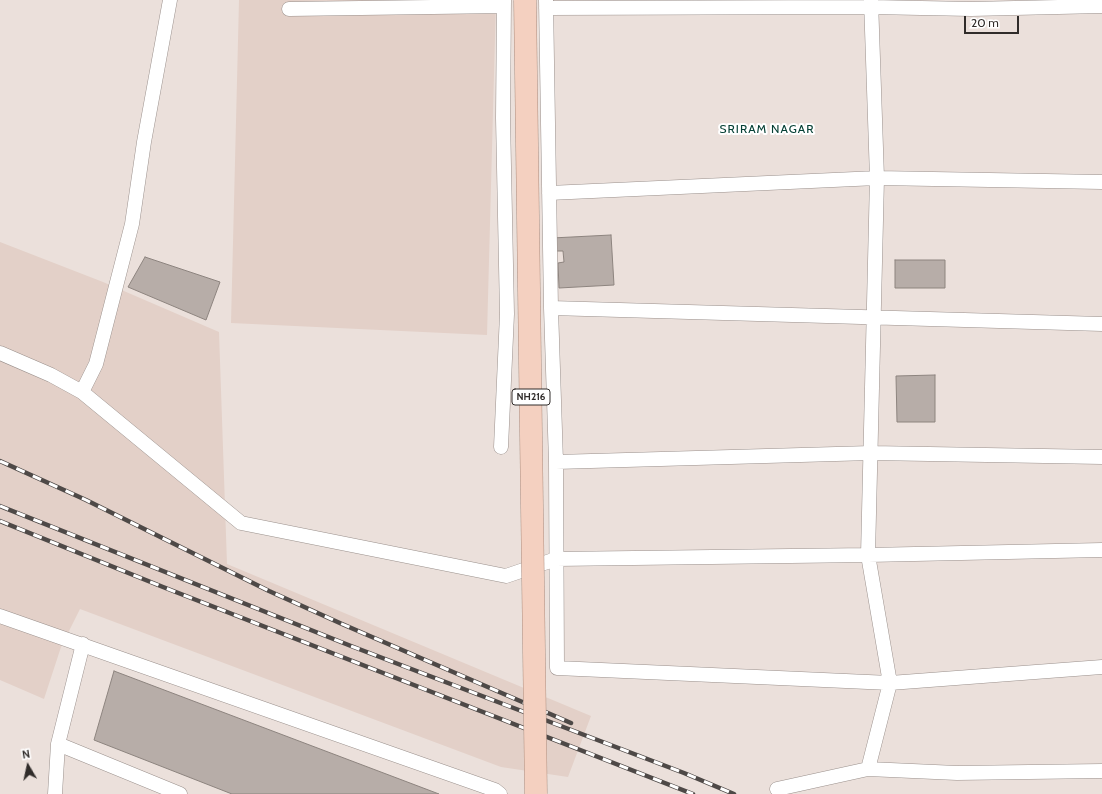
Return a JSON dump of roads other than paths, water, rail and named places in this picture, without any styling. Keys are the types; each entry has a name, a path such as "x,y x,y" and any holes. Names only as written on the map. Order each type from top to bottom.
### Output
{"highway":[{"name":"NH216","path":"525,0 536,794"}],"street":[{"path":"82,392 96,364 132,224 144,142 170,0"},
{"path":"289,9 504,3 503,118 507,314 501,447"},
{"path":"1102,6 971,9 871,4 546,4 551,308 556,462 557,668 890,682 1102,667"},
{"path":"868,769 890,682 868,555 877,178 871,4"},
{"path":"549,193 877,178 1102,182"},
{"path":"551,308 1102,324"},
{"path":"0,353 50,375 82,392 241,523 506,576 556,559 1102,550"},
{"path":"556,462 871,453 1102,456"},
{"path":"0,616 487,787 500,794"},
{"path":"55,794 58,744 83,644"},
{"path":"58,744 180,794"},
{"path":"777,789 868,769 957,773 1102,771"}],"railway":[{"path":"0,461 86,500 269,591 571,723"},
{"path":"0,506 351,646 684,773 734,794"},
{"path":"0,521 163,587 693,794"}],"district":[{"name":"SRIRAM NAGAR","path":"767,129"}]}
